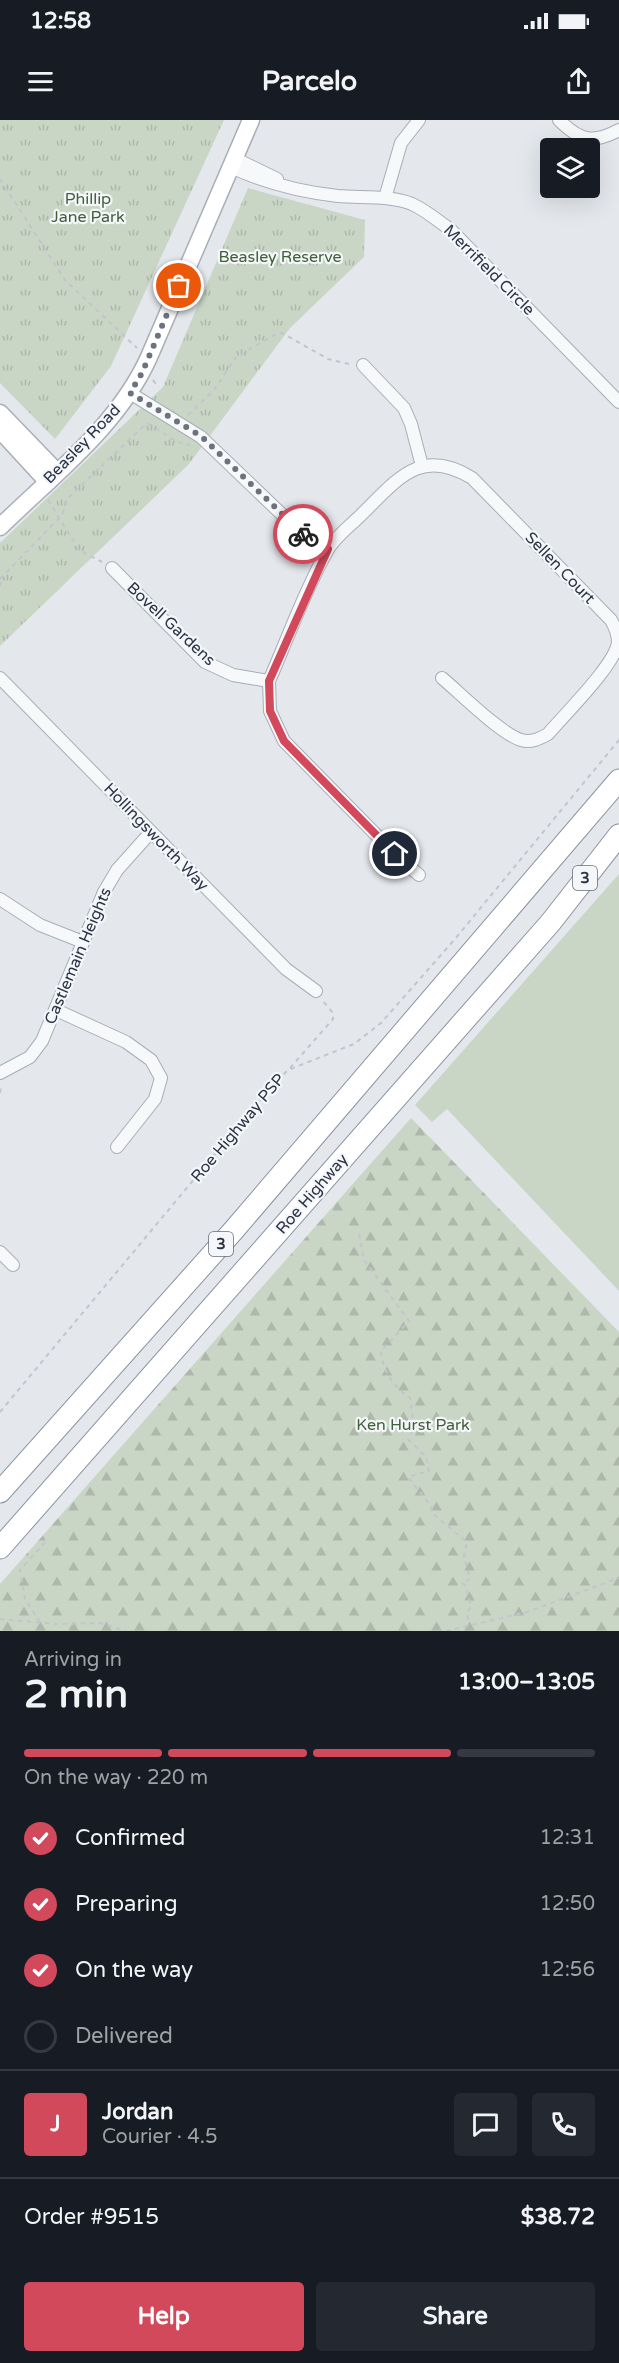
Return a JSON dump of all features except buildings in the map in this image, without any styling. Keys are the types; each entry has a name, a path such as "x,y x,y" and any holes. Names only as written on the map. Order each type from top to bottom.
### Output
{"highway":[{"name":"3","path":"0,1492 240,1222 619,780"},
{"name":"Roe Highway","path":"0,1548 551,922 619,835"},
{"path":"551,922 619,849"}],"main road":[{"name":"Beasley Road","path":"0,527 91,439 130,393 146,365 251,120"},
{"path":"0,413 47,481"},
{"path":"0,430 47,481"}],"street":[{"path":"386,198 401,143 419,120"},
{"path":"559,120 578,137 600,140 619,130"},
{"name":"Merrifield Circle","path":"232,163 260,180 293,189 336,195 386,198 410,203 429,213 451,230 619,402"},
{"path":"363,365 404,408 411,424 422,466 398,478 328,549 269,681 270,711 284,741 395,854 419,875"},
{"path":"130,393 201,436 295,527 328,549"},
{"name":"Sellen Court","path":"422,466 438,464 447,466 472,478 611,620 617,630 618,642 610,661 548,734 536,741 521,740 508,734 442,678"},
{"name":"Bovell Gardens","path":"112,568 206,662 232,675 269,681"},
{"name":"Hollingsworth Way","path":"0,678 286,969 316,991"},
{"name":"Castlemain Heights","path":"0,1073 16,1067 30,1057 42,1041 83,942 117,870 151,832"},
{"path":"0,899 40,925 83,942"},
{"path":"56,1010 126,1042 151,1060 161,1078 155,1098 117,1146"},
{"path":"0,1252 13,1265"}],"path":[{"path":"0,179 65,280 137,348"},
{"path":"188,415 214,390 236,357 276,334 282,333 328,359 348,366 363,365"},
{"path":"0,586 1,578 60,517 68,498 145,425 149,424 185,445 195,446 201,436"},
{"path":"47,481 45,496 79,550 112,568"},
{"name":"Roe Highway PSP","path":"0,1412 288,1070 354,1044 381,1023 455,939 619,740"},
{"path":"288,1070 333,1019 333,1013 316,991"},
{"path":"359,1234 364,1260 409,1321 381,1351 382,1357 391,1384 410,1398 414,1427 408,1439 426,1457 429,1471 408,1477 430,1505 433,1514 467,1542 464,1556 470,1579 462,1583 466,1586 471,1606 467,1613 469,1625"},
{"path":"40,1622 25,1599 20,1570 48,1539"},
{"path":"446,1631 527,1612 619,1578"},
{"path":"0,1619 100,1623 126,1631"}],"green space":[{"name":"Phillip Jane Park","path":"0,120 224,120 111,366 55,439 0,383"},
{"name":"Beasley Reserve","path":"248,188 365,220 364,257 290,328 189,464 0,646 0,543 163,387"},
{"path":"619,874 619,1291 447,1109 432,1122 415,1105"},
{"name":"Ken Hurst Park","path":"411,1118 619,1332 619,1631 0,1631 0,1584"}],"way so far":[{"path":"179,286 142,373 130,393 201,436 303,534"}],"route":[{"path":"303,534 328,549 269,681 270,711 284,741 395,854"}]}
